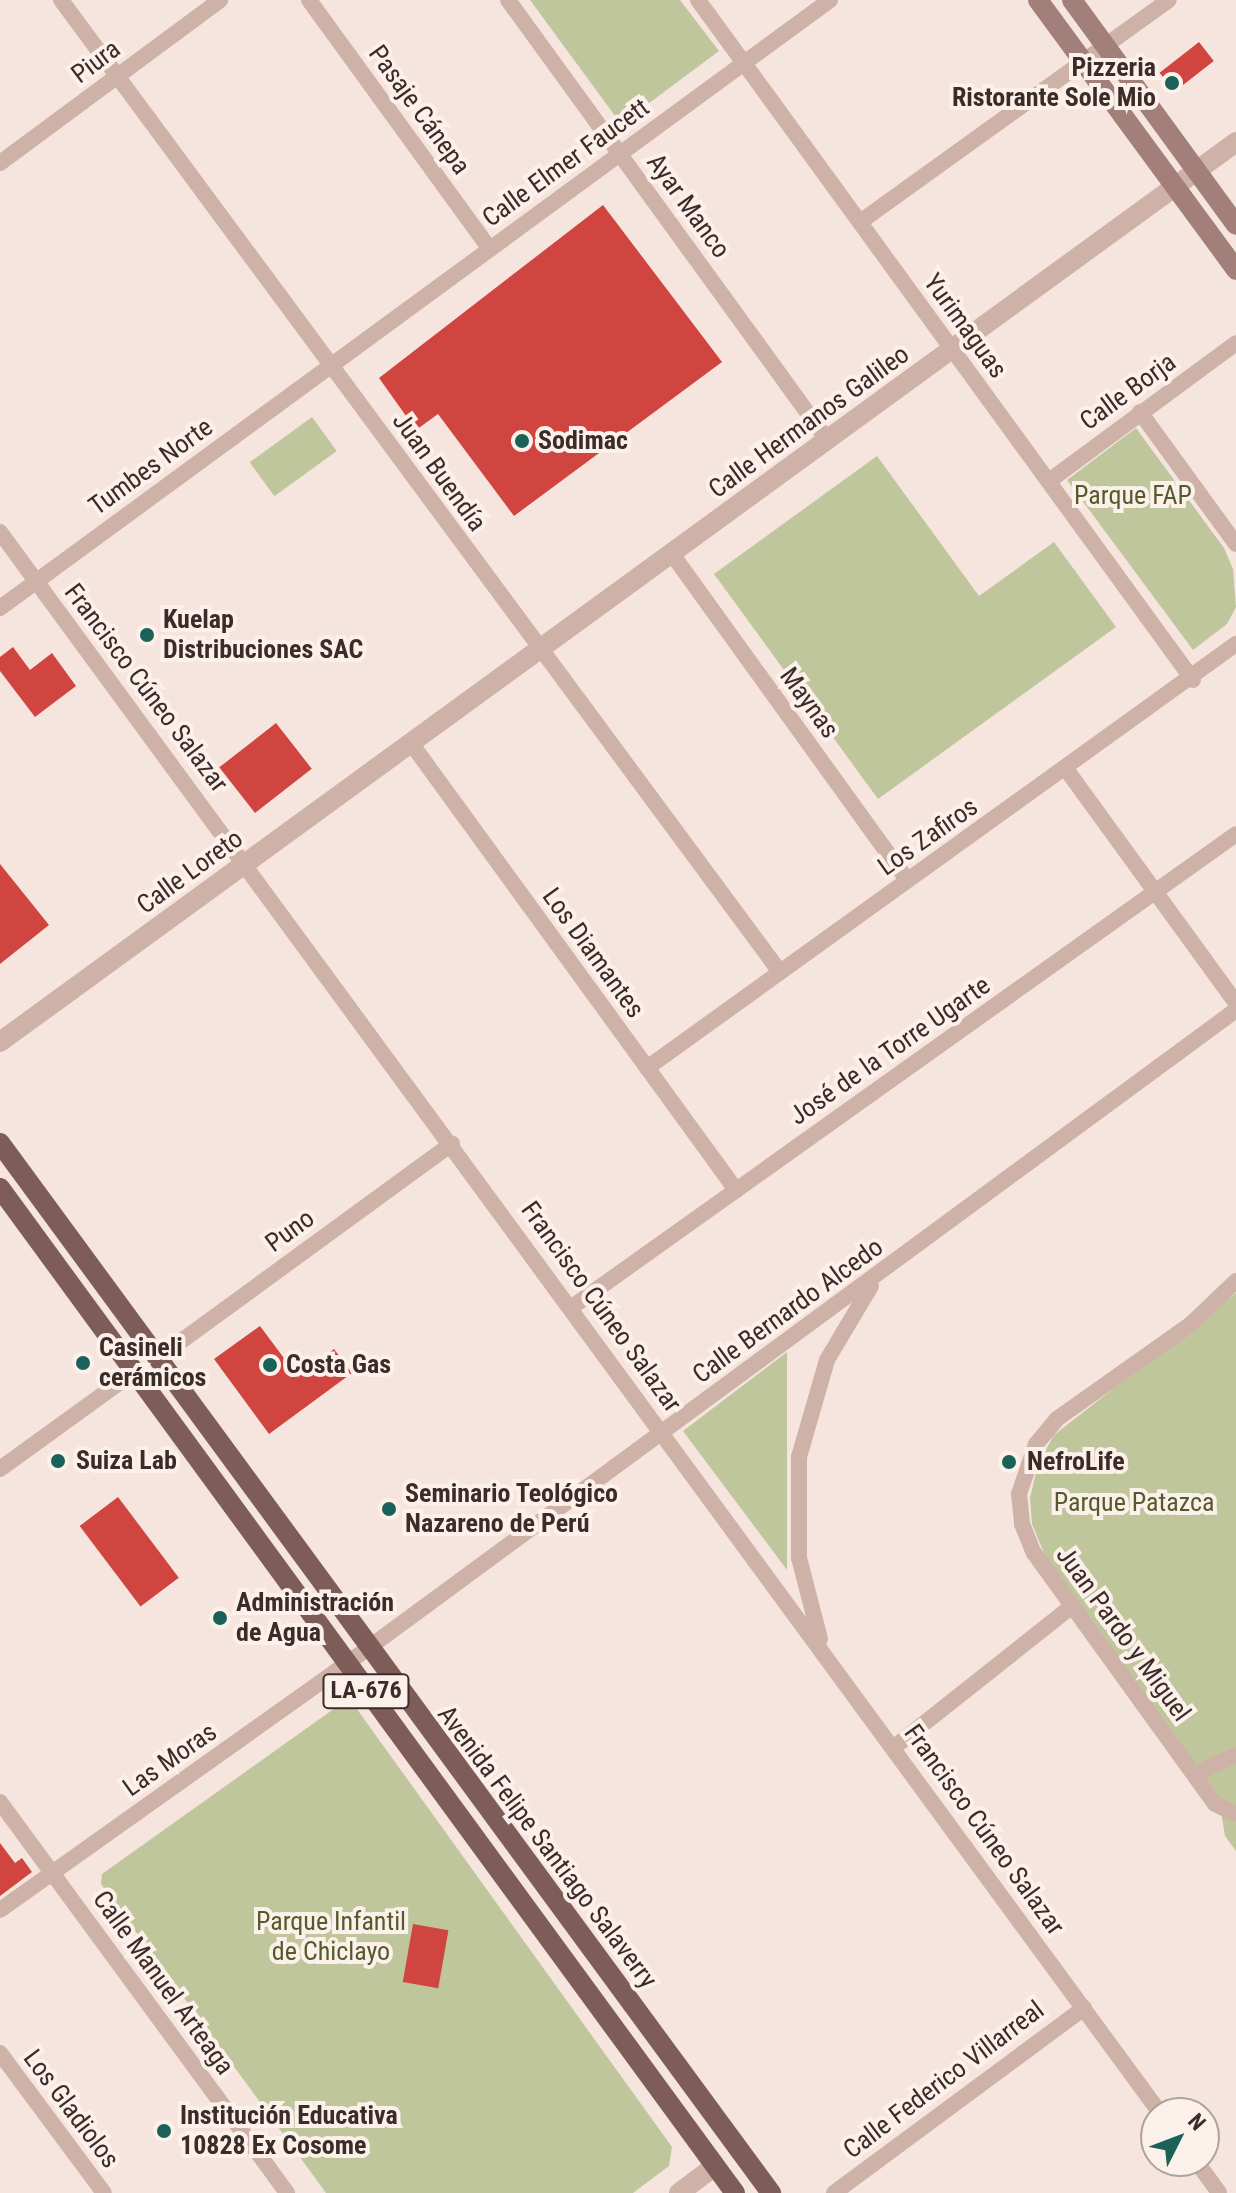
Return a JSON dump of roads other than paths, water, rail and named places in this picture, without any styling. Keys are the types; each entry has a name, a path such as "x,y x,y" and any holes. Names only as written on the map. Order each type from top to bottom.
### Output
{"main road":[{"path":"1038,0 1236,270"},
{"path":"1072,0 1236,225"},
{"name":"Avenida Felipe Santiago Salaverry","path":"0,1143 367,1649 771,2193"},
{"name":"Avenida Felipe Santiago Salaverry","path":"0,1188 735,2193"}],"street":[{"name":"Juan Buendía","path":"61,0 780,972"},
{"name":"Piura","path":"0,163 220,0"},
{"name":"Pasaje Cánepa","path":"309,0 490,249"},
{"name":"Ayar Manco","path":"508,0 828,441"},
{"name":"Yurimaguas","path":"698,0 1193,680"},
{"name":"Calle Elmer Faucett","path":"330,365 830,0"},
{"path":"860,222 1082,59 1105,47 1169,0"},
{"name":"Calle Hermanos Galileo","path":"411,743 1236,142"},
{"name":"Calle Borja","path":"1049,481 1236,343"},
{"name":"Tumbes Norte","path":"0,608 330,365"},
{"path":"1140,412 1236,544"},
{"name":"Francisco Cúneo Salazar","path":"0,532 247,864 1148,2097"},
{"name":"Maynas","path":"672,554 907,880"},
{"name":"Los Zafiros","path":"647,1068 907,880 1193,680 1236,644"},
{"name":"Calle Loreto","path":"0,1042 411,743"},
{"name":"Los Diamantes","path":"411,743 736,1190"},
{"path":"1066,769 1236,1003"},
{"name":"José de la Torre Ugarte","path":"572,1307 1236,834"},
{"name":"Calle Bernardo Alcedo","path":"367,1649 1236,1010"},
{"name":"Puno","path":"158,1358 452,1144"},
{"path":"826,1656 799,1558 799,1457 827,1360 880,1274"},
{"name":"Juan Pardo y Miguel","path":"1236,1281 1191,1324 1057,1419 1036,1444 1019,1494 1022,1524 1034,1553 1215,1804 1236,1814"},
{"path":"0,1469 134,1372"},
{"path":"893,1748 1071,1607"},
{"name":"Las Moras","path":"0,1910 367,1649"},
{"path":"1195,1774 1236,1755"},
{"name":"Calle Manuel Arteaga","path":"0,1802 287,2193"},
{"name":"Calle Federico Villarreal","path":"834,2193 1084,2008"},
{"name":"Los Gladiolos","path":"0,2053 104,2193"},
{"path":"679,2193 715,2166"}],"place":[{"name":"Pizzeria Ristorante Sole Mio","path":"1172,83"},
{"name":"Sodimac","path":"522,441"},
{"name":"Kuelap Distribuciones SAC","path":"147,635"},
{"name":"Casineli cerámicos","path":"83,1363"},
{"name":"Costa Gas","path":"270,1365"},
{"name":"Suiza Lab","path":"58,1461"},
{"name":"NefroLife","path":"1009,1462"},
{"name":"Seminario Teológico Nazareno de Perú","path":"389,1509"},
{"name":"Administración de Agua","path":"220,1618"},
{"name":"Institución Educativa 10828 Ex Cosome","path":"164,2131"}],"park label":[{"name":"Parque FAP","path":"1133,496"},
{"name":"Parque Patazca","path":"1134,1503"},
{"name":"Parque Infantil de Chiclayo","path":"331,1937"}]}
